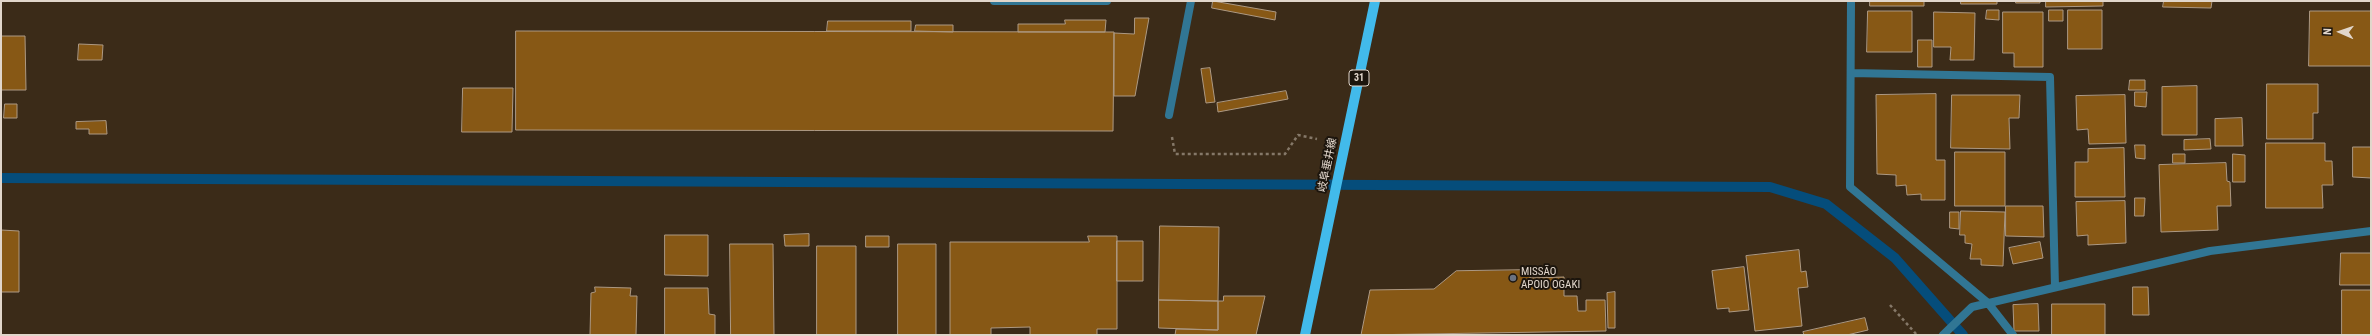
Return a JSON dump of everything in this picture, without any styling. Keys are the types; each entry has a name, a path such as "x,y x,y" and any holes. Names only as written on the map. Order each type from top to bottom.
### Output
{"main road":[{"name":"岐阜垂井線","path":"1305,335 1375,1"}],"street":[{"path":"994,1 1107,1"},
{"path":"1169,115 1191,1"},
{"path":"1851,1 1850,187 1988,303 2013,335"},
{"path":"1851,73 2050,77 2055,287"},
{"path":"1943,335 1972,307 1988,303 2210,251 2371,231"}],"path":[{"path":"1169,115 1175,154 1285,154 1298,135 1316,139"},
{"path":"1890,305 1918,335"}],"building":[{"path":"1213,1 1276,12 1275,20 1212,8"},
{"path":"1870,1 1924,1 1924,6 1870,6"},
{"path":"1961,1 1997,1 1997,4 1961,4"},
{"path":"2016,1 2040,1 2040,3 2016,3"},
{"path":"2046,1 2103,1 2103,6 2046,7"},
{"path":"2164,1 2212,1 2211,8 2163,7"},
{"path":"1987,10 1999,10 1999,20 1986,19"},
{"path":"2049,10 2063,10 2063,21 2049,21"},
{"path":"2068,10 2102,10 2102,49 2068,49"},
{"path":"1868,11 1912,11 1912,52 1867,52"},
{"path":"2310,11 2371,11 2371,66 2309,66"},
{"path":"1934,12 1975,13 1974,60 1950,60 1951,47 1934,47"},
{"path":"2003,12 2043,12 2043,67 2014,67 2014,53 2003,53"},
{"path":"1135,18 1149,18 1135,96 1114,96 1114,33 1134,34"},
{"path":"1065,20 1106,20 1105,32 1018,32 1018,24 1065,24"},
{"path":"828,21 911,21 911,31 827,31"},
{"path":"916,25 953,25 953,32 915,31"},
{"path":"516,31 1114,32 1113,131 516,130"},
{"path":"1,36 25,36 26,90 1,90"},
{"path":"1918,40 1932,40 1932,67 1918,67"},
{"path":"79,44 103,45 102,60 78,60"},
{"path":"1210,68 1215,102 1206,103 1201,69"},
{"path":"2130,80 2145,80 2145,90 2129,90"},
{"path":"2267,84 2318,84 2318,113 2313,113 2313,139 2267,139"},
{"path":"2197,86 2197,135 2162,135 2162,87"},
{"path":"463,88 513,88 512,132 462,132"},
{"path":"1286,91 1288,99 1218,112 1217,103"},
{"path":"2135,92 2147,92 2146,107 2135,106"},
{"path":"1936,94 1936,160 1945,160 1945,200 1921,200 1921,194 1907,195 1906,185 1896,186 1896,175 1877,174 1876,95"},
{"path":"1952,95 2020,95 2019,118 2009,118 2010,149 1951,148"},
{"path":"2125,95 2126,143 2089,144 2088,129 2077,130 2076,96"},
{"path":"5,104 17,104 17,118 4,118"},
{"path":"2242,118 2243,146 2215,146 2215,119"},
{"path":"106,121 107,134 89,134 89,129 76,129 76,122"},
{"path":"2210,139 2211,149 2184,150 2184,140"},
{"path":"2266,143 2325,143 2325,161 2332,161 2333,185 2322,185 2323,208 2266,208"},
{"path":"2135,145 2145,145 2145,159 2136,158"},
{"path":"2353,147 2371,147 2371,178 2353,177"},
{"path":"2124,148 2125,197 2075,197 2075,162 2088,162 2088,149"},
{"path":"1955,152 2005,152 2005,206 1955,206"},
{"path":"2173,154 2185,154 2185,163 2173,163"},
{"path":"2233,154 2245,155 2245,182 2233,182"},
{"path":"2226,163 2227,181 2230,182 2231,206 2217,206 2218,230 2161,232 2159,165"},
{"path":"2135,198 2145,198 2144,216 2135,216"},
{"path":"2125,201 2126,243 2088,245 2088,235 2077,236 2076,202"},
{"path":"2006,206 2043,206 2044,237 2006,236"},
{"path":"1961,211 2005,212 2003,266 1981,265 1981,259 1970,259 1972,244 1965,243 1965,235 1960,235"},
{"path":"1950,212 1959,212 1959,229 1950,228"},
{"path":"1160,226 1219,227 1218,301 1159,300"},
{"path":"1,230 19,231 19,292 1,292"},
{"path":"809,234 809,246 785,246 784,235"},
{"path":"665,235 708,235 708,276 665,275"},
{"path":"866,236 889,236 889,247 866,247"},
{"path":"1088,236 1117,236 1117,329 1097,329 1097,335 1030,335 1030,327 991,328 991,335 950,335 950,242 1089,242"},
{"path":"1117,241 1143,241 1143,281 1117,281"},
{"path":"2040,242 2043,258 2013,264 2009,248"},
{"path":"730,244 773,244 774,335 731,335"},
{"path":"898,244 936,244 936,335 898,335"},
{"path":"817,246 856,246 856,335 817,335"},
{"path":"1799,250 1801,272 1806,271 1808,287 1798,288 1802,326 1755,331 1746,256"},
{"path":"2341,253 2371,253 2371,285 2340,285"},
{"path":"1744,267 1749,310 1729,312 1729,308 1717,309 1712,271"},
{"path":"1530,270 1530,278 1564,277 1564,296 1577,296 1578,311 1586,311 1586,300 1605,300 1606,331 1361,335 1370,290 1434,289 1456,271"},
{"path":"595,287 631,288 630,296 637,296 636,335 590,335 591,293 595,292"},
{"path":"2133,287 2148,287 2149,315 2133,315"},
{"path":"665,288 708,288 709,314 715,315 715,335 665,335"},
{"path":"2342,290 2371,290 2371,335 2342,335"},
{"path":"1615,292 1615,328 1608,328 1607,293"},
{"path":"1224,296 1265,296 1256,335 1175,335 1176,329 1218,330 1218,301 1223,301"},
{"path":"1159,300 1218,301 1218,330 1159,328"},
{"path":"2038,304 2039,331 2014,331 2013,305"},
{"path":"2052,304 2105,304 2105,335 2052,335"},
{"path":"1865,318 1868,330 1847,335 1804,335 1803,332"}],"waterway":[{"path":"1,178 1770,187 1826,204 1895,258 1963,335"}],"place":[{"name":"MISSĀO APOIO OGAKI","path":"1513,278"}]}
